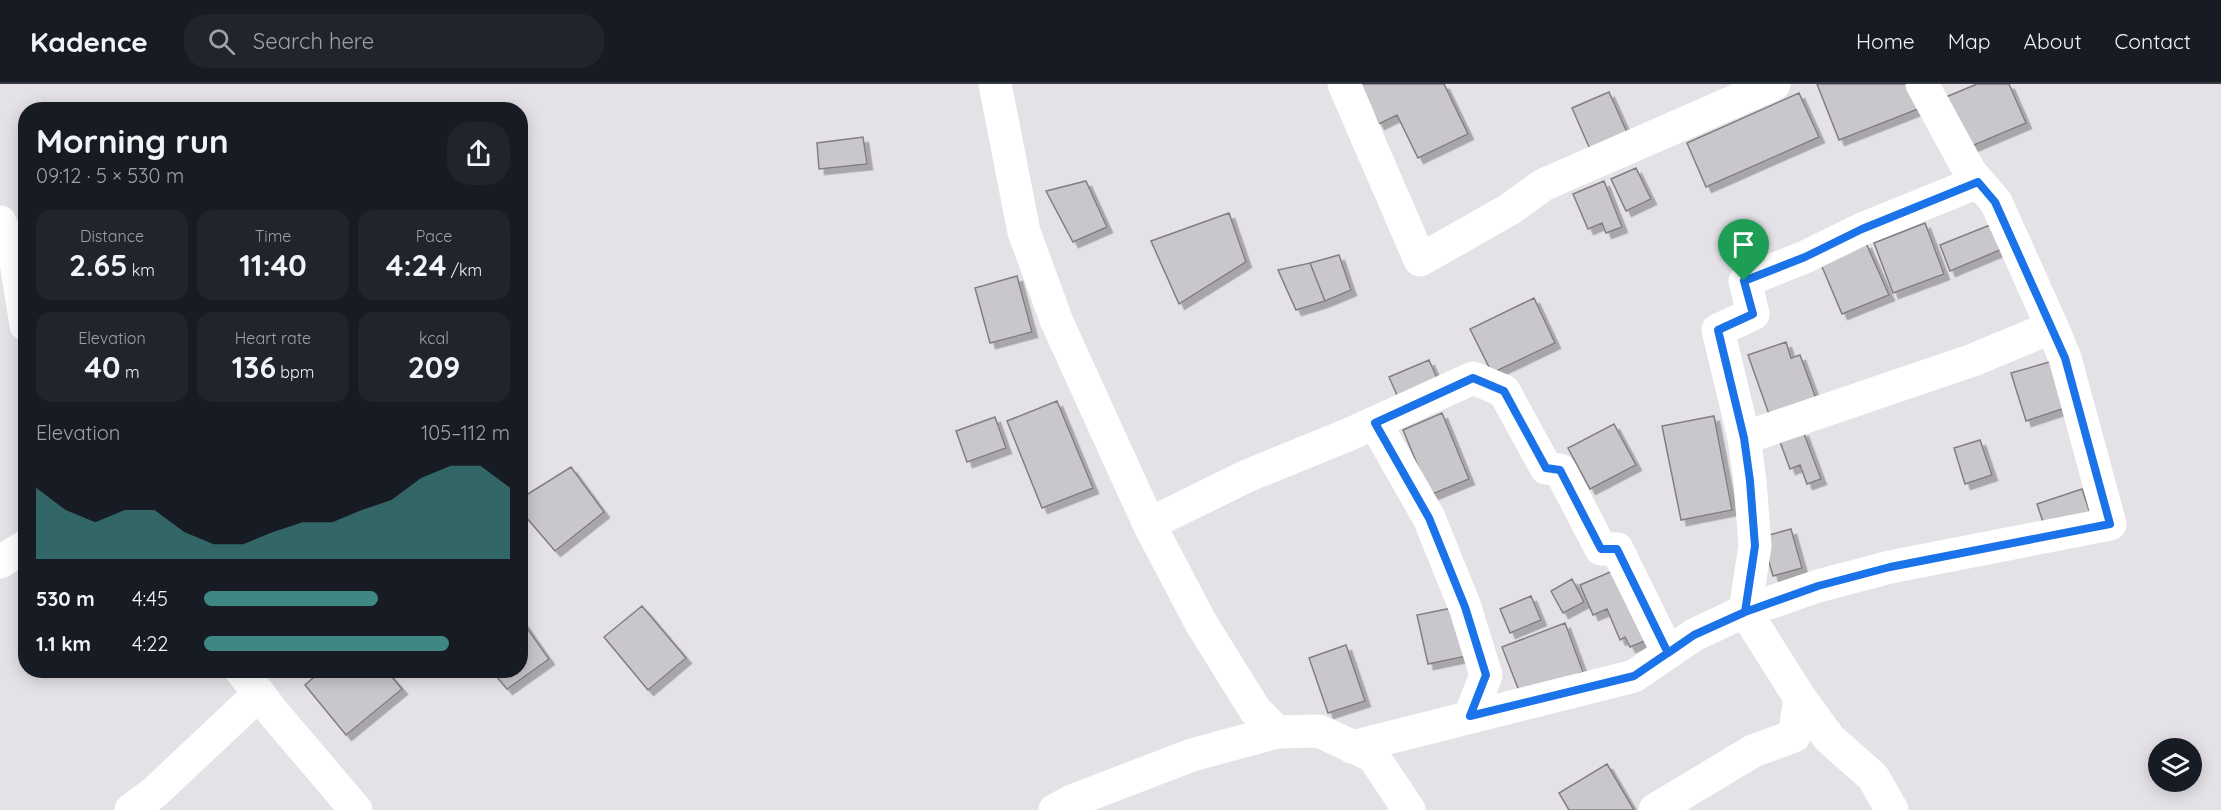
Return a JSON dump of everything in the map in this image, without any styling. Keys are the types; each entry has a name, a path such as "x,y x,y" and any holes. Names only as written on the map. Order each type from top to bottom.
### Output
{"street":[{"path":"995,84 1024,232 1057,322 1149,524 1213,642 1255,710 1277,732"},
{"path":"1344,84 1420,260 1510,209 1544,185 1774,84"},
{"path":"1352,747 1634,676 1694,635 1745,612 1818,586 1890,567 2110,524 2065,358 2052,327 1995,202 1970,172 1922,84"},
{"path":"1892,810 1873,777 1829,738 1800,698 1745,612 1755,546 1744,438 1718,330 1753,314 1744,281 1805,257 1862,229 1978,182"},
{"path":"0,222 15,256 18,275"},
{"path":"1744,438 1973,360 2052,327"},
{"path":"1149,524 1247,476 1375,423 1473,378 1504,391 1546,468 1560,470 1601,549 1617,549 1668,653"},
{"path":"1375,423 1429,518 1465,607 1486,675 1470,716"},
{"path":"0,562 18,551"},
{"path":"131,810 155,792 250,682 356,810"},
{"path":"1655,810 1754,751 1794,736 1800,698"},
{"path":"1055,810 1072,801 1192,755 1277,732 1319,731 1373,756 1409,810"}],"building":[{"path":"1359,84 1444,84 1468,134 1418,158 1397,115 1379,124"},
{"path":"1817,84 1909,84 1918,109 1839,140"},
{"path":"1977,84 2009,84 2026,123 1967,148 1946,97"},
{"path":"1609,92 1630,139 1593,156 1572,108"},
{"path":"1799,93 1819,137 1706,187 1687,143"},
{"path":"863,137 867,164 819,169 817,143"},
{"path":"1636,168 1651,199 1626,211 1611,179"},
{"path":"1086,181 1107,227 1073,242 1046,191"},
{"path":"1604,181 1622,227 1606,233 1602,223 1588,229 1573,194"},
{"path":"1229,213 1246,262 1179,304 1151,241"},
{"path":"1925,223 1944,274 1893,293 1874,243"},
{"path":"1990,225 2000,250 1950,271 1940,245"},
{"path":"1866,243 1889,295 1842,314 1820,262"},
{"path":"1339,255 1351,290 1325,301 1310,263"},
{"path":"1310,263 1325,301 1296,310 1278,270"},
{"path":"1017,276 1032,332 990,343 975,288"},
{"path":"1534,298 1555,343 1492,373 1470,329"},
{"path":"1786,342 1791,358 1800,355 1817,401 1770,417 1748,355"},
{"path":"1429,360 1440,385 1400,402 1389,377"},
{"path":"2053,361 2068,407 2026,421 2011,373"},
{"path":"1057,401 1093,488 1042,508 1007,421"},
{"path":"1442,413 1469,479 1430,495 1403,430"},
{"path":"1714,416 1732,510 1681,520 1662,426"},
{"path":"995,417 1006,448 967,462 956,431"},
{"path":"1614,424 1636,465 1590,489 1568,448"},
{"path":"1803,431 1821,479 1807,484 1800,465 1790,469 1779,439"},
{"path":"1980,440 1992,475 1965,484 1954,448"},
{"path":"571,467 604,512 555,551 528,519 528,494"},
{"path":"2082,489 2090,513 2045,528 2037,504"},
{"path":"1791,529 1802,568 1773,576 1762,537"},
{"path":"1622,567 1652,638 1630,647 1625,637 1620,640 1607,609 1593,615 1580,585"},
{"path":"1572,579 1584,602 1563,613 1551,591"},
{"path":"1531,596 1541,620 1510,633 1500,609"},
{"path":"642,606 686,658 648,690 604,637"},
{"path":"1457,607 1467,656 1428,664 1417,615"},
{"path":"1565,623 1583,672 1521,696 1502,647"},
{"path":"528,629 549,659 528,674"},
{"path":"1346,645 1365,701 1328,713 1309,658"},
{"path":"313,678 393,678 402,689 346,735 305,685"},
{"path":"498,678 522,678 507,689"},
{"path":"1607,764 1634,810 1569,810 1559,793"}],"route":[{"path":"1744,281 1753,314 1718,330 1744,438 1750,481 1755,546 1745,612 1694,635 1668,653 1617,549 1601,549 1560,470 1546,468 1504,391 1473,378 1375,423 1429,518 1465,607 1486,675 1470,716 1634,676 1668,653 1694,635 1745,612 1818,586 1890,567 2110,524 2065,358 1995,202 1978,182 1862,229 1805,257 1744,281"}]}
